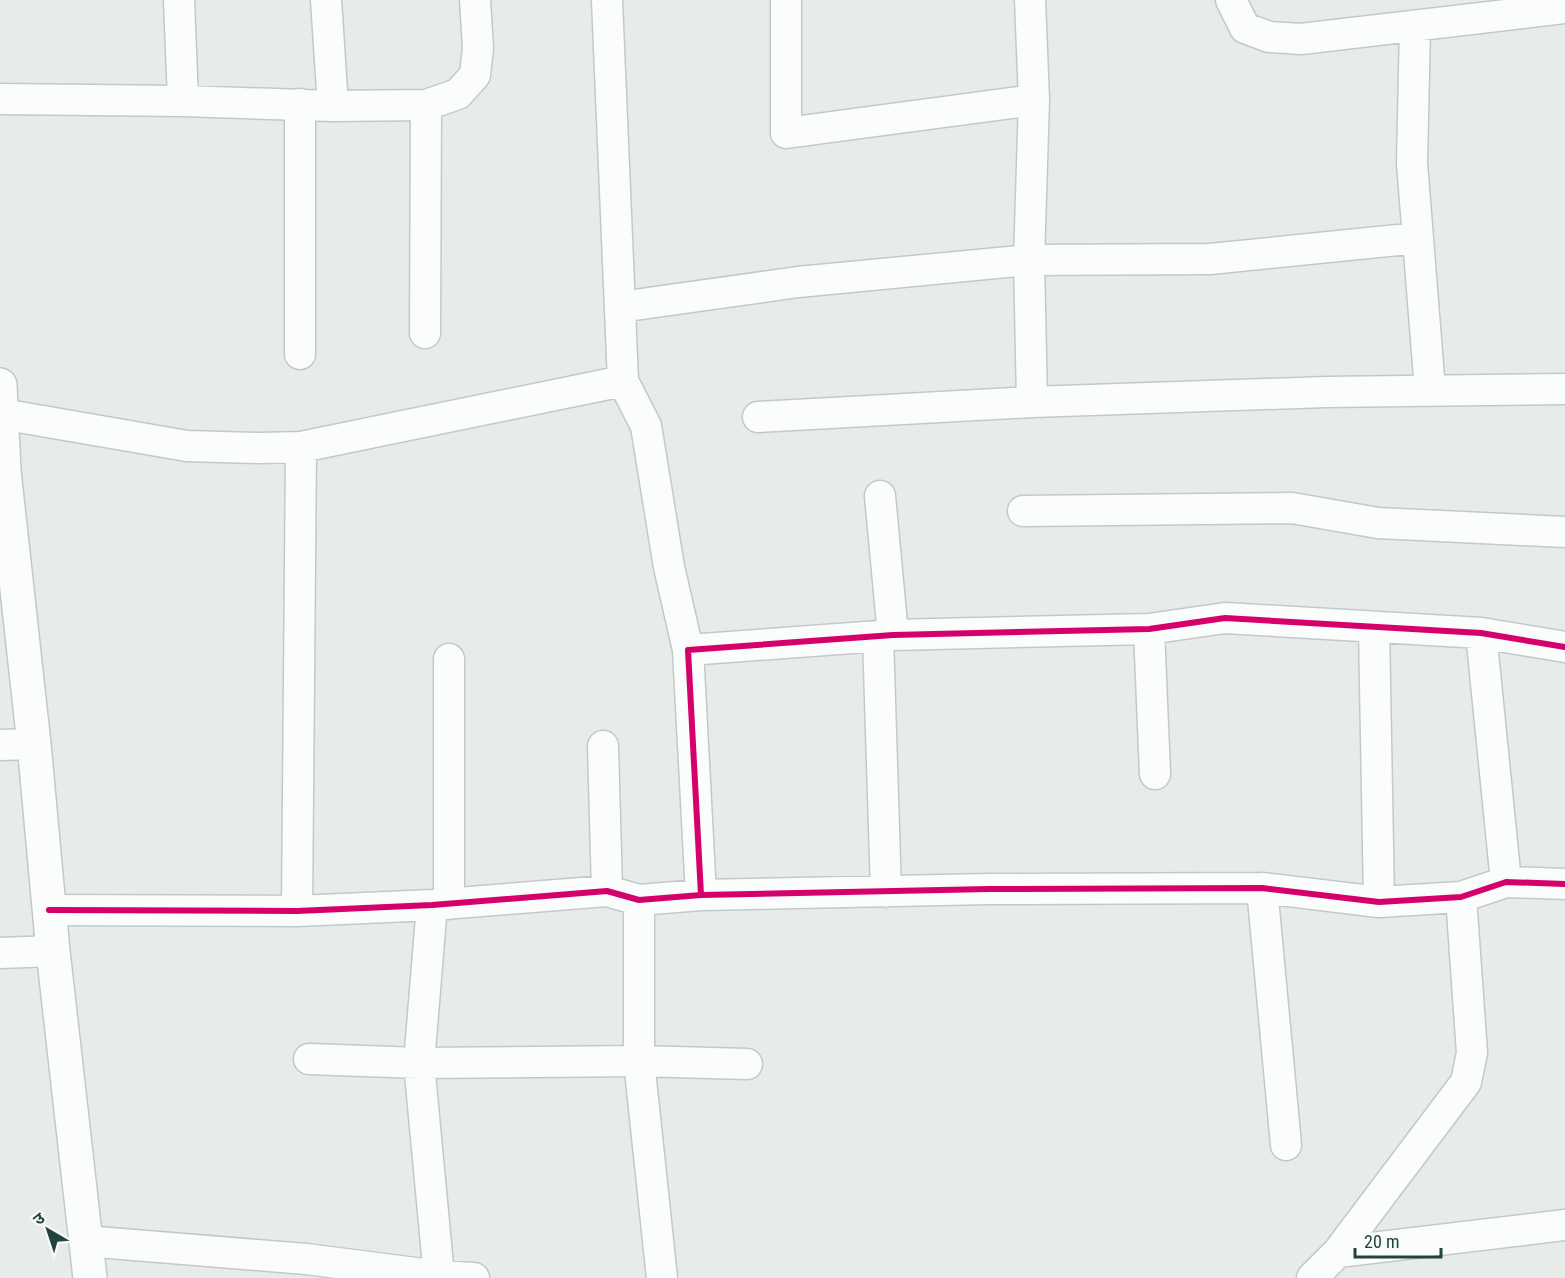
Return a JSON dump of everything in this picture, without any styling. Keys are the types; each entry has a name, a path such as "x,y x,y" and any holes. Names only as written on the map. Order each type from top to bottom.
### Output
{"street":[{"path":"179,0 183,101"},
{"path":"326,0 333,106"},
{"path":"0,99 183,101 333,106 426,105 458,94 475,75 478,48 476,0"},
{"path":"607,0 623,381 646,426 669,567 688,650 701,895"},
{"path":"786,0 786,133 1034,100"},
{"path":"1030,0 1034,100 1029,261 1032,402"},
{"path":"1231,0 1245,28 1269,37 1301,39 1565,8"},
{"path":"1415,26 1412,163 1430,390"},
{"path":"300,104 300,354"},
{"path":"425,333 426,105"},
{"path":"620,307 798,282 1029,261 1210,259 1418,238"},
{"path":"90,1278 52,951 34,744 2,471 1,400 187,446 301,447 623,381"},
{"path":"758,417 1032,402 1314,392 1565,388"},
{"path":"297,911 301,447"},
{"path":"880,496 886,636 886,892"},
{"path":"1023,511 1292,508 1378,523 1565,532"},
{"path":"688,650 886,636 1149,629 1225,618 1481,633 1565,648"},
{"path":"1374,627 1379,902"},
{"path":"1149,629 1155,774"},
{"path":"1481,633 1506,882"},
{"path":"439,1276 419,1063 441,904 449,659"},
{"path":"0,745 34,744"},
{"path":"603,746 607,891"},
{"path":"49,910 297,911 441,904 607,891 639,900 701,895 1001,889 1262,888 1379,902 1461,897 1506,882 1565,884"},
{"path":"1262,888 1286,1145"},
{"path":"1312,1278 1338,1252 1467,1082 1472,1053 1461,897"},
{"path":"639,900 639,1061 663,1278"},
{"path":"0,953 52,951"},
{"path":"309,1059 419,1063 639,1061 747,1064"},
{"path":"1338,1252 1565,1225"},
{"path":"85,1241 307,1268 474,1278"}],"cycle path":[{"path":"701,895 688,650 893,635 1149,629 1225,618 1481,633 1565,647"},
{"path":"49,910 297,911 432,905 607,891 639,900 701,895 989,889 1262,888 1379,902 1461,897 1506,882 1565,884"}]}
